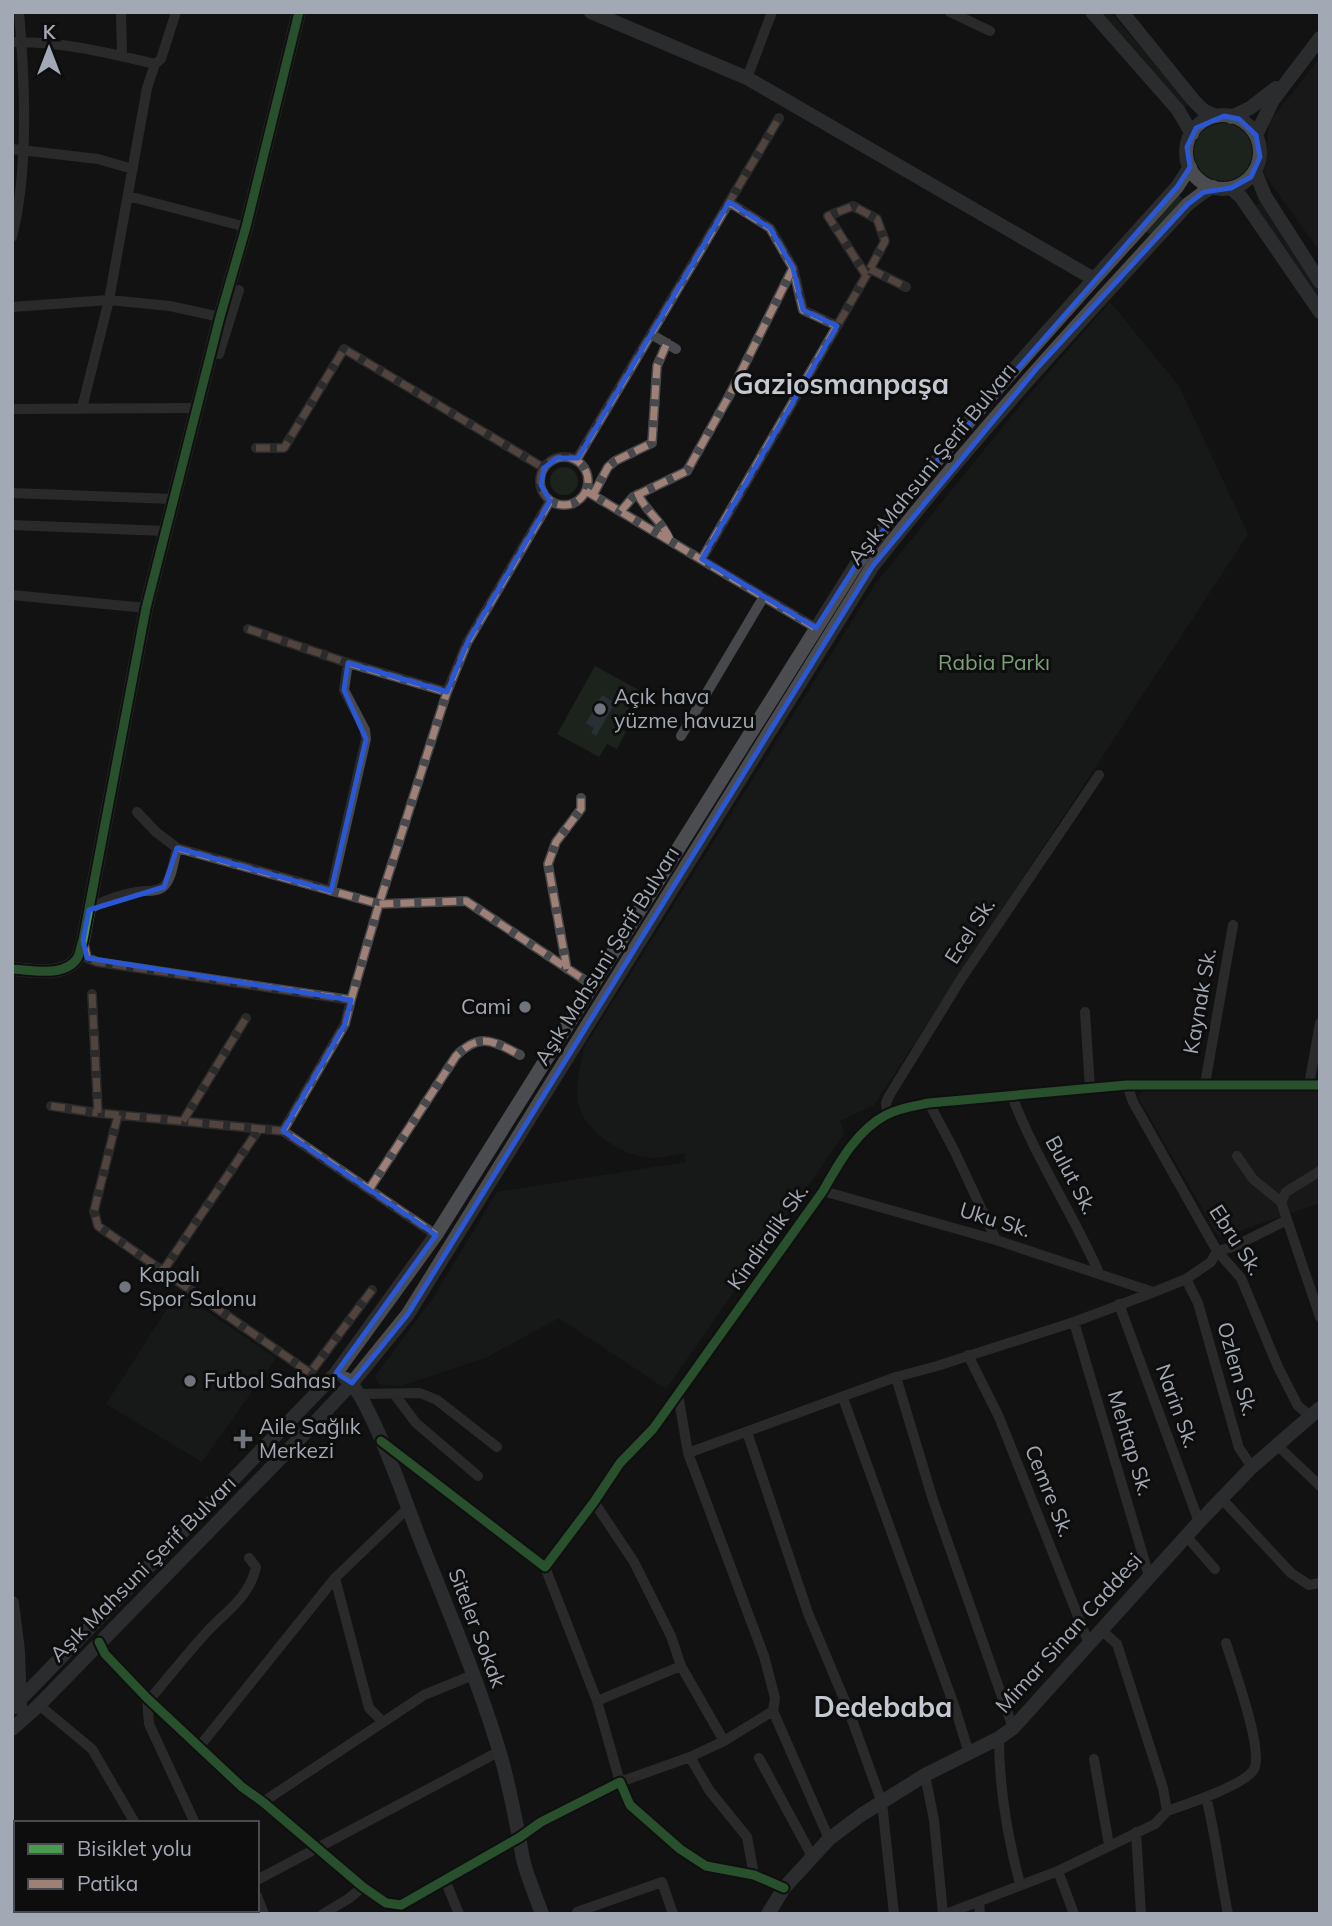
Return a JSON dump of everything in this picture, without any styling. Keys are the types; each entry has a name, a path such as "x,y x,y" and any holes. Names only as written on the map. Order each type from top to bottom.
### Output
{"main road":[{"path":"12,969 64,969 77,959 83,940 146,608 220,317 246,227 299,12"},
{"path":"1092,12 1178,110 1192,134"},
{"path":"1122,12 1203,110 1245,123 1256,135 1260,149 1255,171 1245,182 1231,188 1213,187 1199,180 1190,167 1187,147 1192,134 1202,122 1216,116"},
{"path":"599,14 747,78 1094,279"},
{"path":"1256,135 1273,100 1320,38"},
{"path":"1231,117 1255,104 1292,73"},
{"name":"Aşık Mahsuni Şerif Bulvarı","path":"15,1706 336,1373 436,1236 856,565 940,456 1177,187 1190,167"},
{"path":"1255,171 1266,199 1320,282"},
{"name":"Aşık Mahsuni Şerif Bulvarı","path":"15,1726 355,1389 408,1314 872,567 928,496 1038,367 1188,204 1203,191 1213,187"},
{"path":"1231,188 1247,205 1320,313"},
{"path":"336,1373 355,1389"},
{"name":"Siteler Sokak","path":"355,1389 381,1441 473,1675 500,1751 523,1860 542,1914"},
{"name":"Mimar Sinan Caddesi","path":"768,1914 784,1888 829,1839 861,1815 925,1775 999,1738 1013,1728 1199,1522 1252,1467 1315,1412"},
{"path":"12,1603 18,1651 15,1726"}],"street":[{"path":"12,237 17,217 19,12"},
{"path":"121,12 122,56"},
{"path":"82,408 109,300 147,88 176,12"},
{"path":"747,78 772,12"},
{"path":"950,12 990,31"},
{"path":"17,42 48,44 155,64"},
{"path":"577,459 779,118"},
{"path":"18,148 98,159 132,169"},
{"path":"128,196 246,227"},
{"path":"729,202 770,228 793,268 803,310 837,326"},
{"path":"702,559 837,326 868,272 885,241 877,219 853,206 828,216 868,272 906,287"},
{"path":"621,512 625,504 638,494 687,471 729,396 793,268"},
{"path":"219,354 239,290"},
{"path":"12,307 109,300 170,306 220,317"},
{"path":"550,501 569,504 590,493 615,461 652,443 657,366 671,346 651,334"},
{"path":"257,448 285,448 344,349 544,468"},
{"path":"12,409 197,408"},
{"path":"550,501 541,485 544,468 557,458 577,459"},
{"path":"577,459 587,474 590,493 816,628"},
{"path":"12,493 173,499"},
{"path":"638,494 645,509 662,525 670,540"},
{"path":"283,1130 345,1024 379,904 447,692 467,643 550,501"},
{"path":"12,525 165,531"},
{"path":"12,595 146,608"},
{"path":"681,736 763,598"},
{"path":"248,629 348,663 447,692"},
{"path":"331,891 366,739 365,730 344,690 348,663"},
{"name":"Ecel Sk.","path":"887,1114 886,1103 889,1096 961,979 1099,775"},
{"path":"567,969 548,864 556,842 581,809 581,798"},
{"path":"137,812 156,832 177,848 379,904 466,901 592,985"},
{"path":"89,910 101,901 164,887 177,848"},
{"name":"Kaynak Sk.","path":"1205,1084 1233,925"},
{"path":"83,940 88,958 97,962 351,1000"},
{"path":"92,994 98,1113"},
{"path":"1085,1012 1090,1088"},
{"path":"183,1121 246,1018"},
{"path":"1314,1085 1320,1023"},
{"path":"370,1188 456,1056 467,1045 479,1040 496,1042 520,1055"},
{"name":"Kindiralik Sk.","path":"545,1567 620,1463 653,1429 823,1191 844,1155 867,1129 887,1114 929,1103 1127,1085 1314,1085"},
{"name":"Ebru Sk.","path":"1127,1085 1133,1102 1217,1251 1241,1278 1278,1367 1298,1406 1315,1412"},
{"name":"Bulut Sk.","path":"1012,1096 1024,1127 1084,1239 1099,1273"},
{"path":"929,1103 996,1240"},
{"path":"51,1106 98,1113 283,1130 436,1236"},
{"path":"118,1115 94,1211 98,1226 310,1373 372,1290"},
{"path":"163,1271 259,1129"},
{"path":"1237,1156 1253,1179 1281,1202 1320,1317"},
{"path":"1281,1202 1286,1192 1320,1171"},
{"name":"Uku Sk.","path":"823,1191 996,1240 1154,1292"},
{"path":"688,1452 844,1398 896,1377 1074,1322 1154,1292 1186,1279 1211,1262 1217,1251 1233,1247 1287,1220"},
{"name":"Ozlem Sk.","path":"1186,1279 1198,1303 1239,1448 1252,1467"},
{"name":"Narin Sk.","path":"1119,1304 1199,1522"},
{"name":"Mehtap Sk.","path":"1074,1322 1149,1576"},
{"name":"Cemre Sk.","path":"968,1355 999,1417 1089,1644"},
{"path":"896,1377 933,1500 1013,1728"},
{"path":"355,1389 395,1395 420,1393 437,1400 497,1447"},
{"path":"678,1394 688,1452 764,1656 775,1698 773,1711 829,1839"},
{"path":"395,1395 416,1423 478,1476"},
{"path":"844,1398 956,1709 969,1753"},
{"path":"653,1429 670,1420 682,1425"},
{"path":"747,1432 808,1613 852,1718 882,1803 894,1914"},
{"path":"381,1441 545,1567 597,1701 620,1782 630,1805 680,1849 706,1866 754,1875 784,1888"},
{"path":"1277,1445 1320,1486"},
{"path":"1222,1499 1291,1573 1309,1585 1320,1583"},
{"path":"594,1502 634,1562 671,1636 681,1666 724,1741"},
{"path":"199,1747 335,1578 408,1508"},
{"path":"1186,1538 1215,1569"},
{"path":"194,1821 149,1724 148,1699 206,1633 244,1595 253,1580 256,1566 249,1558"},
{"path":"335,1578 369,1708 382,1721"},
{"path":"1101,1630 1117,1644 1163,1788 1167,1811"},
{"path":"99,1642 105,1654 148,1699 242,1787 363,1887 386,1903 401,1905 520,1837 541,1822 620,1782 690,1757 724,1741 773,1711"},
{"path":"925,1775 934,1820 945,1914 1058,1871 1155,1824 1167,1811 1206,1797 1254,1770 1256,1759 1251,1721 1226,1643"},
{"path":"597,1701 681,1666"},
{"path":"263,1802 424,1695 473,1675"},
{"path":"39,1705 92,1749 134,1821"},
{"path":"999,1738 1005,1818 1020,1884"},
{"path":"259,1879 500,1751"},
{"path":"690,1757 709,1790 747,1837 754,1875"},
{"path":"759,1758 813,1858"},
{"path":"1094,1759 1109,1845"},
{"path":"1206,1797 1214,1826 1218,1866 1228,1914"},
{"path":"1136,1832 1141,1914"},
{"path":"1058,1871 1074,1914"},
{"path":"445,1881 459,1914"},
{"path":"578,1914 577,1912 591,1906 662,1882 673,1914"},
{"path":"323,1914 363,1887"},
{"path":"346,1914 348,1899"},
{"path":"979,1902 980,1914"}],"highlighted area":[{"path":"1224,116 1239,119 1256,135 1260,157 1251,177 1231,188 1204,192 1188,204 1038,367 872,567 408,1314 352,1383 336,1373 436,1235 283,1131 345,1024 351,1000 87,958 83,940 89,910 164,887 177,848 331,891 366,739 344,690 348,663 447,692 467,643 550,501 541,485 544,468 557,458 578,458 729,202 770,228 793,268 803,310 837,326 702,559 816,628 856,565 941,456 1177,187 1190,167 1187,147 1196,128"}],"shaded area":[{"path":"1320,58 1320,252 1264,174 1269,122"},
{"name":"Açık hava yüzme havuzu","path":"602,695 615,703 596,736 591,733 594,728 586,723"},
{"path":"1144,1089 1320,1090 1320,1203 1219,1238 1138,1097"}],"green space":[{"path":"1098,12 1110,12 1190,103 1182,109"},
{"path":"1217,123 1229,123 1244,131 1252,146 1252,158 1244,173 1229,181 1217,181 1202,173 1194,158 1194,146 1202,131"},
{"path":"1177,194 1183,199 1151,235 1144,230"},
{"path":"1263,201 1320,291 1320,307 1255,206"},
{"name":"Rabia Parkı","path":"1110,302 1179,386 1248,534 874,1105 840,1121 844,1134 666,1389 559,1318 487,1357 400,1386 380,1385 375,1376 433,1298 497,1192 686,1162 684,1153 652,1158 629,1153 596,1132 582,1113 577,1096 584,1048 876,583 1029,395"},
{"path":"564,467 574,471 578,481 574,491 564,495 554,491 550,481 554,471"},
{"name":"Açık hava yüzme havuzu","path":"595,666 639,690 618,727 626,732 617,749 607,744 599,757 557,734"},
{"name":"Futbol Sahası","path":"178,1292 276,1358 202,1462 106,1404"}],"marked path":[{"path":"577,459 779,118"},
{"path":"729,202 770,228 793,268 803,310 837,326"},
{"path":"702,559 870,269 885,241 877,219 853,206 828,216 866,275"},
{"path":"621,511 633,497 687,471 729,396 793,268"},
{"path":"870,269 906,287"},
{"path":"593,495 608,467 652,443 657,366 667,343"},
{"path":"256,448 284,448 344,349 544,468"},
{"path":"564,457 581,464 588,481 581,498 564,505 547,498 540,481 547,464 564,457"},
{"path":"586,491 816,628"},
{"path":"638,494 670,539"},
{"path":"351,1000 447,692 467,643 550,501"},
{"path":"248,629 348,663 447,692"},
{"path":"567,969 548,864 556,842 581,809 581,798"},
{"path":"177,848 379,904 466,901 592,985"},
{"path":"84,943 87,958 97,962 351,1000 345,1024 283,1131"},
{"path":"92,994 98,1113 283,1131 436,1235"},
{"path":"183,1121 246,1018"},
{"path":"370,1188 456,1056 465,1048 480,1041 487,1041 520,1055"},
{"path":"51,1106 98,1113"},
{"path":"118,1115 94,1211 98,1226 310,1373 372,1290"},
{"path":"163,1271 259,1129"}],"cycle path":[{"path":"12,969 57,970 73,964 78,957 146,608 220,317 246,227 299,12"},
{"path":"381,1441 545,1567 620,1463 653,1429 823,1191 850,1148 876,1121 896,1111 929,1103 1127,1085 1320,1085"},
{"path":"99,1642 105,1654 147,1698 242,1787 386,1903 401,1905 520,1837 541,1822 620,1782 630,1805 680,1849 706,1866 754,1875 784,1888"}],"place":[{"name":"Açık hava yüzme havuzu","path":"600,709"},
{"name":"Cami","path":"525,1007"},
{"name":"Kapalı Spor Salonu","path":"125,1287"},
{"name":"Futbol Sahası","path":"190,1381"},
{"name":"Aile Sağlık Merkezi","path":"243,1439"}],"district":[{"name":"Gaziosmanpaşa","path":"841,384"},
{"name":"Dedebaba","path":"883,1707"}]}
